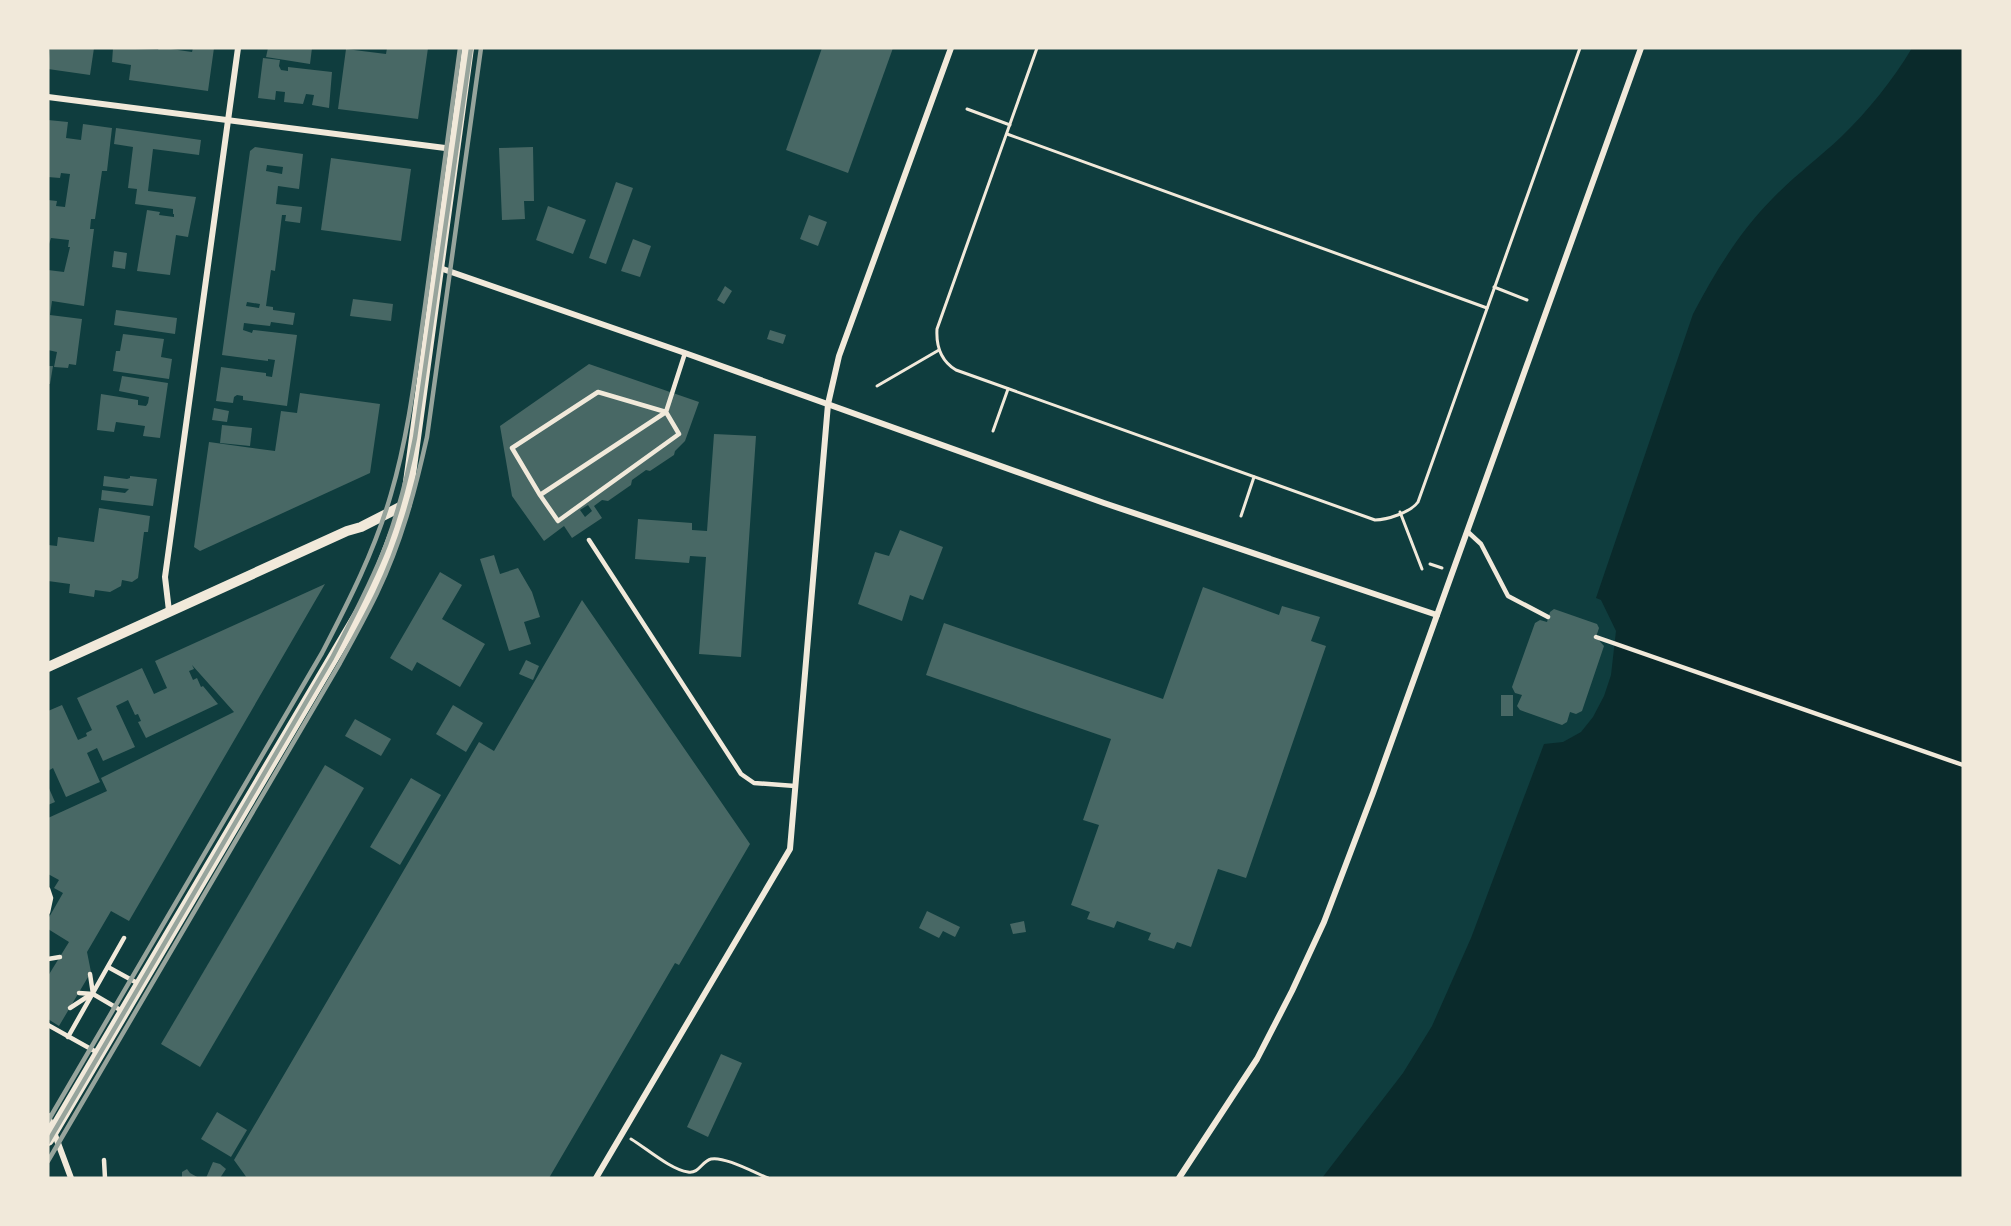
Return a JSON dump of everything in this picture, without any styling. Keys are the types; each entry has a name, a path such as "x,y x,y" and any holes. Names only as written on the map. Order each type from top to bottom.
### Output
{"main road":[{"path":"51,1135 372,591 406,504 468,48"}],"street":[{"path":"169,611 165,577 238,48"},
{"path":"596,1178 790,849 828,404 839,356 951,48"},
{"path":"1179,1178 1257,1059 1309,957 1349,859 1641,48"},
{"path":"48,97 453,149"},
{"path":"437,267 1104,503 1437,615"},
{"path":"48,667 347,531 361,527 406,504"},
{"path":"48,1116 51,1135 71,1178"}],"lane":[{"path":"540,495 666,412 685,353"},
{"path":"598,392 666,412 680,434 558,521 512,448 598,392"},
{"path":"1468,532 1481,544 1508,596 1548,617"},
{"path":"589,540 741,774 754,783 795,786"},
{"path":"1596,637 1963,765"},
{"path":"48,889 51,898 48,912"},
{"path":"68,1037 124,938"},
{"path":"48,959 60,957"},
{"path":"108,967 139,984"},
{"path":"90,974 93,994"},
{"path":"79,993 93,994 123,1011"},
{"path":"70,1008 93,994"},
{"path":"48,1025 99,1053"},
{"path":"104,1160 105,1178"}],"path":[{"path":"1038,48 937,328 939,350 943,360 956,370 1375,520 1382,520 1414,507 1418,502 1580,48"},
{"path":"967,108 1010,125"},
{"path":"1007,134 1487,308"},
{"path":"1494,287 1527,300"},
{"path":"877,386 939,350"},
{"path":"993,431 1008,389"},
{"path":"1241,516 1254,477"},
{"path":"1400,512 1422,569"},
{"path":"622,1133 675,1167 689,1172 697,1171 705,1161 714,1158 768,1178"}],"water":[{"path":"1912,48 1963,48 1963,1178 1322,1178 1403,1073 1432,1026 1471,938 1544,744 1563,742 1581,732 1593,717 1604,696 1611,675 1616,631 1601,600 1596,598 1693,314 1719,268 1750,224 1781,190 1833,145 1861,117"}],"building":[{"path":"50,48 94,48 90,75 48,69"},
{"path":"113,48 158,50 164,48 192,52 193,48 214,48 208,91 129,80 131,65 112,62"},
{"path":"268,48 312,48 310,64 266,57"},
{"path":"387,48 428,48 418,119 338,109 346,49 386,54"},
{"path":"822,48 893,48 848,173 786,150"},
{"path":"263,58 280,60 281,70 288,71 288,67 332,72 329,108 312,105 314,95 306,94 303,104 284,102 285,92 276,91 275,100 258,98"},
{"path":"48,120 68,122 66,138 81,140 83,124 112,128 107,171 102,171 95,219 91,219 90,229 94,229 84,306 52,301 50,315 82,319 76,365 69,364 68,368 54,367 57,352 48,350 48,270 64,272 70,247 68,247 69,240 51,238 48,247 48,200 57,201 56,206 65,207 70,174 61,173 60,178 48,177"},
{"path":"116,128 201,140 199,155 153,149 148,191 196,197 188,237 176,235 170,275 137,271 147,210 160,212 159,215 174,217 174,214 173,209 135,204 137,189 128,188 133,147 114,144"},
{"path":"255,147 303,154 299,189 278,186 276,204 302,207 300,223 285,221 286,215 282,215 275,271 271,270 266,306 273,307 273,310 295,313 293,325 271,322 270,326 244,323 243,330 252,333 253,330 297,335 287,406 243,400 243,396 237,395 233,403 216,401 221,367 266,373 266,376 272,377 275,360 222,355 250,151","holes":["267,165 283,167 282,174 266,171","247,302 260,304 259,308 246,306"]},
{"path":"533,147 534,201 524,201 525,219 502,220 499,148"},
{"path":"331,158 411,169 401,241 321,230"},
{"path":"616,182 633,188 606,264 589,258"},
{"path":"548,206 586,220 573,254 536,240"},
{"path":"809,215 827,222 818,246 800,239"},
{"path":"633,239 651,246 640,277 621,271"},
{"path":"114,251 127,253 125,269 112,267"},
{"path":"725,286 732,291 724,304 717,300"},
{"path":"353,299 393,304 391,321 350,316"},
{"path":"116,310 177,318 175,334 114,325"},
{"path":"770,330 786,335 783,344 767,339"},
{"path":"123,334 164,339 161,357 172,359 169,379 113,371 116,351 120,351"},
{"path":"589,364 699,402 685,441 674,455 650,471 646,470 632,480 631,485 608,501 602,500 594,506 602,518 572,538 564,526 544,541 512,496 500,426","holes":["588,505 592,511 585,517 580,510"]},
{"path":"48,366 53,366 50,384 48,384"},
{"path":"122,376 168,383 160,438 143,436 145,426 116,422 114,432 97,430 101,394 138,400 138,405 146,406 148,403 149,397 119,391"},
{"path":"300,393 380,404 370,473 200,551 194,547 209,442 275,451 281,411 297,413"},
{"path":"214,408 229,411 227,422 212,420"},
{"path":"222,425 252,428 250,446 220,443"},
{"path":"714,434 756,436 741,657 699,654 706,557 690,556 689,563 635,559 638,519 692,523 692,530 707,531"},
{"path":"104,476 157,479 153,506 101,500 102,490 125,493 129,489 103,486"},
{"path":"99,508 150,516 148,532 144,532 138,578 132,582 122,580 121,586 110,592 95,590 94,597 69,593 70,584 48,581 48,545 57,546 58,537 94,542"},
{"path":"900,530 943,547 923,600 910,595 902,621 858,604 875,552 889,556"},
{"path":"494,555 500,574 518,568 532,592 540,617 524,622 531,644 509,651 480,559"},
{"path":"440,572 462,585 442,619 485,644 460,687 417,662 412,671 390,658"},
{"path":"325,584 129,921 111,911 87,952 91,972 59,1026 48,1019 48,976 69,942 48,929 48,919 63,893 54,888 59,880 48,874 48,818 107,791 101,778 234,712 192,665 194,669 189,671 193,680 197,678 201,687 203,686 218,704 146,738 138,722 141,721 138,714 135,715 128,700 116,706 135,747 103,761 97,748 87,753 100,782 66,797 53,768 48,771 48,711 62,705 78,740 87,736 86,733 92,730 77,698 142,668 154,694 167,688 155,661"},
{"path":"1203,587 1279,615 1282,606 1320,617 1311,641 1326,646 1246,878 1218,869 1191,947 1177,942 1174,949 1148,940 1151,933 1117,921 1114,928 1087,919 1090,912 1071,905 1099,825 1083,820 1111,739 926,675 944,623 1163,699"},
{"path":"582,600 750,844 679,965 675,963 549,1178 247,1178 234,1160 479,742 494,751"},
{"path":"1554,609 1597,624 1599,628 1596,637 1604,646 1582,711 1576,714 1570,712 1567,722 1562,725 1520,710 1517,706 1522,695 1515,693 1512,687 1535,623 1540,620 1547,622 1550,612"},
{"path":"526,660 539,666 533,680 519,674"},
{"path":"1501,695 1513,695 1513,716 1501,716"},
{"path":"453,705 483,723 466,752 436,734"},
{"path":"355,719 391,739 381,756 345,736"},
{"path":"325,765 364,788 200,1067 161,1044"},
{"path":"411,778 441,795 400,865 370,847"},
{"path":"48,786 55,802 48,805"},
{"path":"927,911 960,927 955,937 943,931 939,938 919,928"},
{"path":"1024,921 1026,932 1013,934 1010,924"},
{"path":"721,1054 742,1063 708,1137 687,1127"},
{"path":"217,1112 247,1130 231,1157 201,1139"},
{"path":"213,1162 226,1169 220,1178 206,1178"},
{"path":"187,1169 199,1178 182,1178 182,1172"}],"railway":[{"path":"48,1121 322,653 351,595 385,515 403,448 411,401 460,48"},
{"path":"48,1142 332,658 386,545 403,492 415,438 471,48"},
{"path":"48,1161 340,663 386,574 412,497 427,437 481,48"}]}
